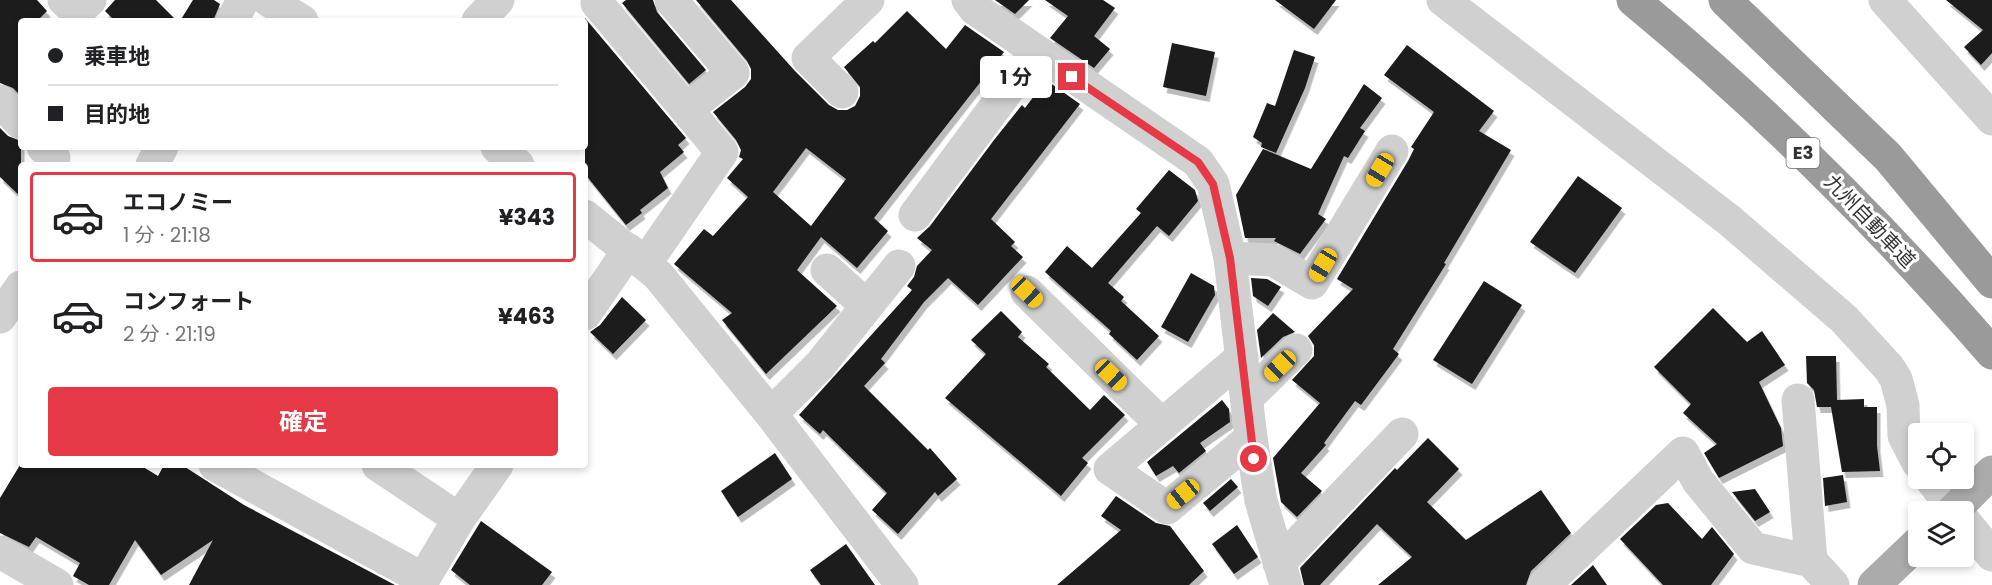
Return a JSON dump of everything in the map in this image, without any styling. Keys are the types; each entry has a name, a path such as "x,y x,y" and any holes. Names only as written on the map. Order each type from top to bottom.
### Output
{"highway":[{"name":"九州自動車道","path":"1633,0 1693,50 1840,188 1992,353"},
{"path":"1725,0 1888,157 1992,282"}],"main road":[{"path":"1966,501 1992,471"},
{"path":"1874,585 1908,553"}],"street":[{"path":"64,0 77,12 90,0"},
{"path":"234,18 243,0"},
{"path":"268,0 297,18"},
{"path":"481,18 498,0"},
{"path":"588,311 637,257 722,152 597,3 600,0"},
{"path":"671,0 733,73 687,109"},
{"path":"842,92 808,58 868,0"},
{"path":"968,0 975,9 1036,52 1198,162 1213,184 1230,258 1251,438 1261,501 1282,574"},
{"path":"1443,0 1729,220 1844,319 1889,368 1896,379 1902,399 1904,436 1908,444"},
{"path":"1885,0 1992,119"},
{"path":"915,215 1036,52"},
{"path":"0,101 18,120"},
{"path":"1230,258 1273,260 1312,284 1392,151"},
{"path":"588,218 658,275 771,414 902,585"},
{"path":"771,414 820,365 899,266"},
{"path":"827,270 867,306"},
{"path":"0,316 18,291"},
{"path":"1027,292 1162,424"},
{"path":"1247,398 1296,350"},
{"path":"1242,357 1110,469 1167,508 1251,438"},
{"path":"1798,400 1811,561"},
{"path":"1282,574 1402,434"},
{"path":"1544,585 1683,453 1698,481 1753,548 1811,561 1833,585"},
{"path":"221,468 430,580 459,519 495,468"},
{"path":"382,468 459,519"},
{"path":"1974,534 1992,555"},
{"path":"0,552 57,585"}],"building":[{"path":"0,0 37,0 47,11 40,18 18,18 18,93 13,88 0,83"},
{"path":"115,0 156,0 174,18 112,18 105,11"},
{"path":"193,0 214,0 220,4 214,18 182,18"},
{"path":"626,0 653,0 657,12 706,70 689,84 622,3"},
{"path":"696,0 731,0 795,71 829,105 838,110 847,110 855,106 860,96 860,87 844,67 873,41 875,43 907,11 946,49 965,25 1004,52 874,218 888,231 857,268 821,237 797,270 837,306 766,374 722,320 732,313 674,264 704,229 713,236 748,197 727,178 743,159 739,157 741,150 736,140 713,112 745,87 751,79 751,69 747,61","holes":["806,148 846,179 811,226 773,192"]},
{"path":"995,0 1029,0 1015,14"},
{"path":"1045,0 1103,0 1115,8 1094,36 1110,49 1094,68 1050,38 1068,16"},
{"path":"1275,0 1336,0 1314,29"},
{"path":"1946,0 1992,0 1992,53 1981,65 1964,47 1983,30"},
{"path":"588,22 686,138 678,145 684,152 660,172 668,188 640,210 642,213 626,225 588,178 588,162 585,162 585,150 588,150"},
{"path":"1172,43 1215,52 1206,96 1163,87"},
{"path":"1407,45 1494,111 1479,131 1511,150 1444,263 1446,264 1393,349 1399,354 1361,405 1355,401 1324,443 1326,445 1301,473 1322,491 1297,517 1281,502 1273,458 1320,403 1292,380 1314,356 1314,345 1308,336 1353,289 1337,279 1408,161 1414,149 1411,147 1434,112 1384,75"},
{"path":"1294,50 1315,57 1305,88 1276,153 1261,147 1262,143 1253,137 1267,103 1275,106"},
{"path":"1046,80 1080,104 991,219 1015,242 1011,246 1023,257 978,305 948,278 924,302 881,359 885,363 864,386 928,450 930,448 957,479 938,496 935,492 898,534 872,510 887,493 823,430 820,434 799,415 912,290 907,286 914,277 917,266 932,250 917,238 930,226 1022,105 1025,108"},
{"path":"1364,84 1382,98 1360,128 1365,131 1348,158 1344,156 1318,214 1326,219 1300,254 1274,241 1276,238 1245,238 1236,195 1263,149 1311,169"},
{"path":"0,128 8,136 18,140 18,150 21,150 21,162 18,162 18,194 0,177"},
{"path":"1169,170 1195,190 1198,201 1169,236 1157,226 1108,283 1124,297 1121,301 1159,336 1137,360 1109,334 1111,331 1045,272 1067,246 1092,268 1141,213 1136,209"},
{"path":"1578,176 1622,208 1575,273 1530,242"},
{"path":"1191,273 1214,286 1215,295 1188,342 1161,327"},
{"path":"1251,278 1267,279 1281,287 1268,306 1253,296"},
{"path":"1484,281 1522,305 1472,384 1433,360"},
{"path":"622,297 646,320 613,354 590,332 600,325"},
{"path":"1713,308 1747,342 1762,331 1785,365 1759,382 1781,428 1783,446 1719,478 1704,453 1717,444 1683,413 1691,404 1654,367"},
{"path":"1001,311 1022,332 1018,337 1049,364 1046,367 1090,410 1104,395 1125,415 1082,458 1088,463 1061,496 945,398 986,354 971,340"},
{"path":"1273,313 1295,332 1283,337 1261,358 1257,330"},
{"path":"1806,356 1836,356 1837,400 1864,399 1864,407 1877,407 1877,446 1880,471 1842,472 1831,407 1817,407 1814,390 1807,383"},
{"path":"1222,400 1229,409 1230,422 1200,443 1206,451 1179,473 1173,466 1156,476 1147,462"},
{"path":"1428,438 1459,469 1427,502 1466,540 1541,490 1571,533 1531,571 1526,585 1378,585 1412,557 1377,524 1320,585 1304,585 1300,568 1395,468 1397,470"},
{"path":"775,453 792,479 738,517 721,491"},
{"path":"18,468 145,468 158,476 162,468 187,468 244,505 395,585 189,585 213,540 161,575 135,540 109,585 89,585 73,576 80,563 36,537 29,547 0,533 0,498"},
{"path":"1843,475 1847,502 1825,506 1823,478"},
{"path":"1231,479 1238,487 1210,511 1203,503"},
{"path":"1755,489 1770,512 1755,521 1732,492"},
{"path":"1116,496 1156,523 1170,526 1204,571 1189,585 1057,585 1121,530 1101,516"},
{"path":"1668,503 1702,539 1712,527 1734,554 1711,585 1663,585 1620,539 1656,505"},
{"path":"481,521 552,572 542,585 470,585 451,570"},
{"path":"1237,525 1258,557 1234,574 1212,544"},
{"path":"846,544 875,585 821,585 810,570"},
{"path":"1593,565 1607,585 1571,585"}],"route":[{"path":"1072,77 1198,162 1213,184 1230,258 1254,459"}]}
